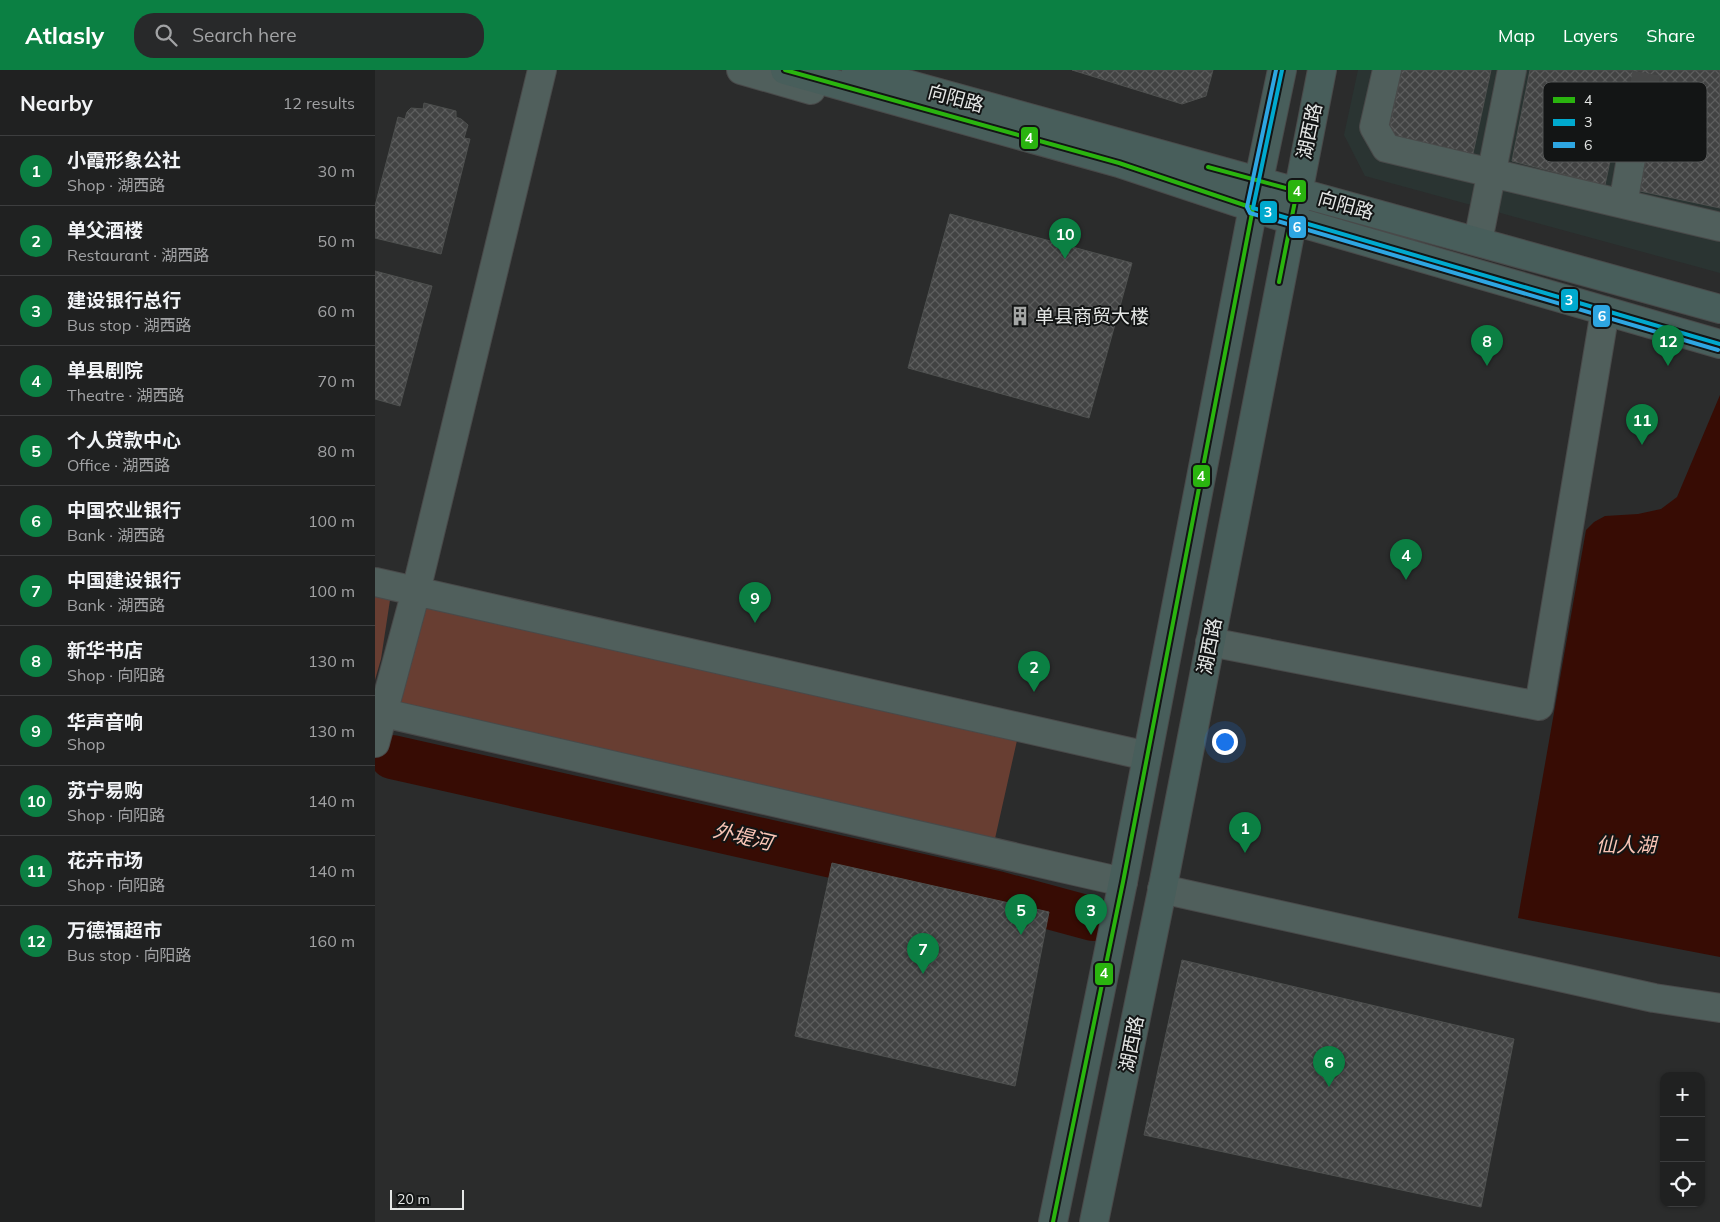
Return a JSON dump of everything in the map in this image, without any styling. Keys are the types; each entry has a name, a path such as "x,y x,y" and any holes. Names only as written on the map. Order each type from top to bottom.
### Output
{"main road":[{"name":"向阳路","path":"785,70 1119,163 1291,220 1720,344"},
{"name":"向阳路","path":"856,70 1720,309"},
{"name":"湖西路","path":"1053,1222 1123,882 1253,208 1282,70"},
{"name":"湖西路","path":"1094,1222 1162,889 1291,220 1322,70"}],"street":[{"path":"375,743 379,712 415,591 543,70"},
{"path":"741,70 1111,174 1253,208"},
{"path":"899,70 1123,132 1259,181"},
{"path":"1387,70 1375,127 1386,148 1720,227"},
{"path":"1478,241 1512,70"},
{"path":"1623,204 1630,162"},
{"path":"1210,642 1539,706 1605,311"},
{"path":"375,582 1147,756"},
{"path":"379,712 1123,882"},
{"path":"1162,889 1654,998 1720,1008"}],"shaded area":[{"path":"1358,70 1720,70 1720,273 1365,176 1344,135"},
{"path":"416,591 1020,727 992,852 383,713"},
{"path":"375,596 390,600 381,659 375,680"}],"water":[{"name":"仙人湖","path":"1720,395 1720,957 1518,918 1586,530 1594,522 1605,516 1638,514 1661,509 1677,497"}],"building":[{"path":"1072,70 1213,70 1206,96 1182,104"},
{"path":"1402,70 1491,70 1472,158 1387,139"},
{"path":"1530,70 1720,70 1720,208 1640,191 1646,162 1707,162 1707,82 1543,82 1543,162 1610,162 1605,185 1512,161"},
{"path":"424,103 456,111 456,117 468,125 464,138 470,139 441,254 375,238 375,206 398,117 405,119 407,112 411,108 423,109"},
{"name":"单县商贸大楼","path":"950,214 1132,263 1089,418 908,368"},
{"path":"375,271 432,286 400,406 375,399"},
{"path":"832,863 1049,912 1015,1086 795,1036"},
{"path":"1182,960 1514,1039 1481,1207 1144,1135"}],"waterway":[{"name":"外堤河","path":"392,757 997,893 1093,919"}],"tunnel":[{"path":"1645,82 1647,70"}],"transit line":[{"name":"4","path":"785,70 1119,163 1253,208 1123,882 1053,1222"},
{"name":"6","path":"1276,70 1247,207 1250,213 1718,350"},
{"name":"3","path":"1282,70 1253,208 1720,344"},
{"name":"4","path":"1208,167 1297,191 1279,282"}],"place":[{"name":"苏宁易购","path":"1065,259"},
{"name":"单县商贸大楼","path":"1020,316"},
{"name":"新华书店","path":"1487,366"},
{"name":"万德福超市","path":"1668,366"},
{"name":"花卉市场","path":"1642,445"},
{"name":"单县剧院","path":"1406,580"},
{"name":"华声音响","path":"755,623"},
{"name":"单父酒楼","path":"1034,692"},
{"name":"小霞形象公社","path":"1245,853"},
{"name":"个人贷款中心","path":"1021,935"},
{"name":"建设银行总行","path":"1091,935"},
{"name":"中国建设银行","path":"923,974"},
{"name":"中国农业银行","path":"1329,1087"}]}
